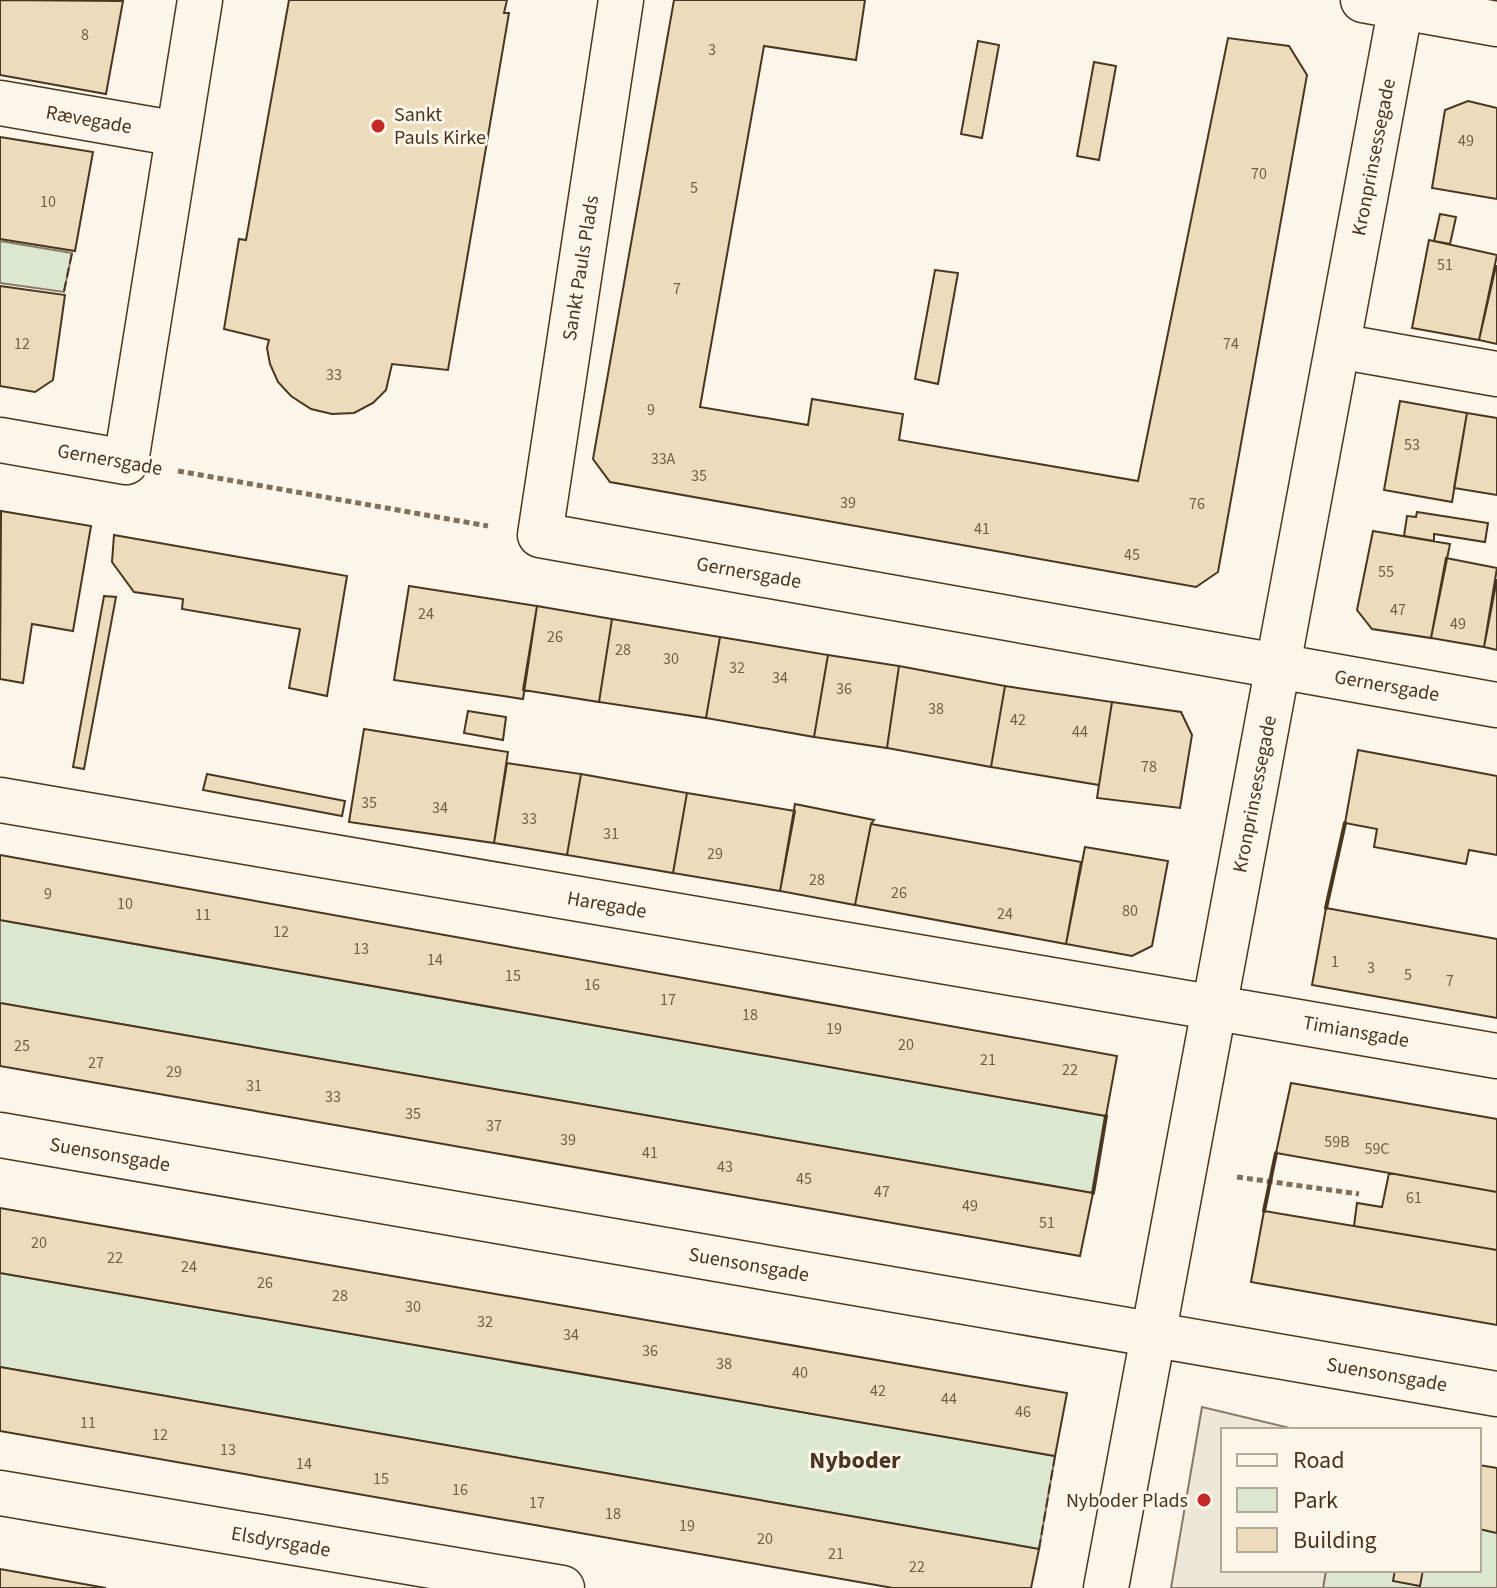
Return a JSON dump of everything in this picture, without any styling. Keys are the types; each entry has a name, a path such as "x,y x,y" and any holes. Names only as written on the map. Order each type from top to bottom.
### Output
{"street":[{"path":"126,462 200,0"},
{"name":"Sankt Pauls Plads","path":"540,535 621,0"},
{"path":"1389,2 1497,24"},
{"name":"Kronprinsessegade","path":"1106,1588 1338,346 1389,2"},
{"name":"Rævegade","path":"0,103 178,134"},
{"path":"1338,346 1497,374"},
{"name":"Gernersgade","path":"0,440 126,462"},
{"name":"Gernersgade","path":"540,535 1497,705"},
{"name":"Haregade","path":"0,800 1214,1007"},
{"name":"Timiansgade","path":"1214,1007 1497,1056"},
{"name":"Suensonsgade","path":"0,1135 1497,1394"},
{"name":"Elsdyrsgade","path":"0,1493 562,1588"}],"path":[{"name":"Gernersgade","path":"126,462 540,535"},
{"path":"1270,1183 1359,1194"}],"green space":[{"path":"0,241 72,253 64,292 0,283"},
{"path":"0,920 1106,1116 1093,1193 0,1003"},
{"path":"0,1273 1055,1456 1039,1549 0,1367"},
{"path":"1481,1529 1497,1533 1497,1588 1323,1588 1326,1572 1481,1572"}],"shaded area":[{"name":"Nyboder Plads","path":"1202,1407 1290,1428 1221,1428 1221,1572 1326,1572 1323,1588 1171,1588"}],"building":[{"path":"0,0 123,1 106,94 0,75"},
{"name":"Sankt Pauls Kirke","path":"289,0 507,0 504,13 509,13 448,370 392,364 386,390 373,403 354,413 332,414 311,409 291,396 278,382 270,364 269,340 224,329 239,239 246,240"},
{"path":"674,0 865,0 856,60 764,46 700,407 808,425 812,399 903,414 899,440 1138,481 1228,38 1289,46 1307,75 1218,572 1196,587 610,482 593,459"},
{"path":"978,41 999,45 982,138 961,134"},
{"path":"1094,62 1116,66 1099,160 1077,156"},
{"path":"1468,101 1497,108 1497,199 1432,188 1445,110"},
{"path":"0,137 93,152 75,251 0,239"},
{"path":"1440,214 1456,217 1450,244 1434,241"},
{"path":"1429,240 1497,255 1479,340 1412,328"},
{"path":"1497,266 1497,344 1479,340"},
{"path":"935,270 958,273 938,384 915,379"},
{"path":"0,286 65,295 53,380 35,392 0,386"},
{"path":"1400,401 1467,413 1452,502 1384,490"},
{"path":"1467,413 1497,418 1497,495 1454,488"},
{"path":"1,511 91,526 73,631 32,624 23,683 0,679"},
{"path":"1417,512 1488,523 1485,542 1434,534 1434,541 1404,536 1407,516 1416,517"},
{"path":"1373,531 1450,544 1431,638 1372,629 1357,610"},
{"path":"114,535 347,576 327,696 289,688 300,629 182,609 183,599 134,592 112,562"},
{"path":"1446,558 1497,568 1484,647 1431,638"},
{"path":"1497,579 1497,650 1484,647"},
{"path":"409,586 537,606 523,699 394,680"},
{"path":"104,596 116,597 84,769 73,767"},
{"path":"537,606 612,619 599,702 523,690"},
{"path":"612,619 720,637 706,718 599,702"},
{"path":"720,637 828,655 814,737 706,718"},
{"path":"828,655 899,666 887,748 814,737"},
{"path":"899,666 1005,686 991,767 887,748"},
{"path":"1005,686 1112,702 1099,785 991,767"},
{"path":"1112,702 1181,712 1192,735 1180,808 1097,798"},
{"path":"468,711 506,717 503,740 464,733"},
{"path":"364,729 508,752 494,843 349,822"},
{"path":"1358,750 1497,776 1497,855 1469,850 1466,864 1374,847 1377,829 1345,823"},
{"path":"507,763 581,774 567,855 494,843"},
{"path":"207,774 345,801 342,816 203,790"},
{"path":"581,774 687,793 673,873 567,855"},
{"path":"687,793 795,811 780,891 673,873"},
{"path":"795,804 874,820 855,905 780,891"},
{"path":"871,824 1081,862 1066,944 855,905"},
{"path":"1085,847 1168,861 1152,946 1132,956 1066,944"},
{"path":"0,855 1117,1056 1106,1116 0,920"},
{"path":"1326,908 1497,939 1497,1018 1312,985"},
{"path":"0,1003 1093,1193 1080,1256 0,1066"},
{"path":"1291,1083 1497,1119 1497,1192 1276,1153"},
{"path":"1389,1173 1497,1192 1497,1250 1354,1226 1357,1203 1382,1207"},
{"path":"0,1208 1067,1393 1055,1456 0,1273"},
{"path":"1264,1211 1497,1250 1497,1325 1251,1282"},
{"path":"0,1367 1039,1549 1031,1588 893,1588 0,1431"},
{"path":"1481,1465 1497,1468 1497,1533 1481,1529"},
{"path":"0,1569 106,1588 0,1588"},
{"path":"1395,1572 1423,1572 1420,1586 1393,1581"}],"fence":[{"path":"64,291 72,253"},
{"path":"1039,1549 1055,1456"}],"wall":[{"path":"1326,908 1345,823"},
{"path":"1093,1193 1106,1116"},
{"path":"1264,1211 1276,1153"}],"place":[{"name":"Sankt Pauls Kirke","path":"378,126"},
{"name":"Nyboder Plads","path":"1204,1500"}],"district":[{"name":"Nyboder","path":"855,1460"}]}
